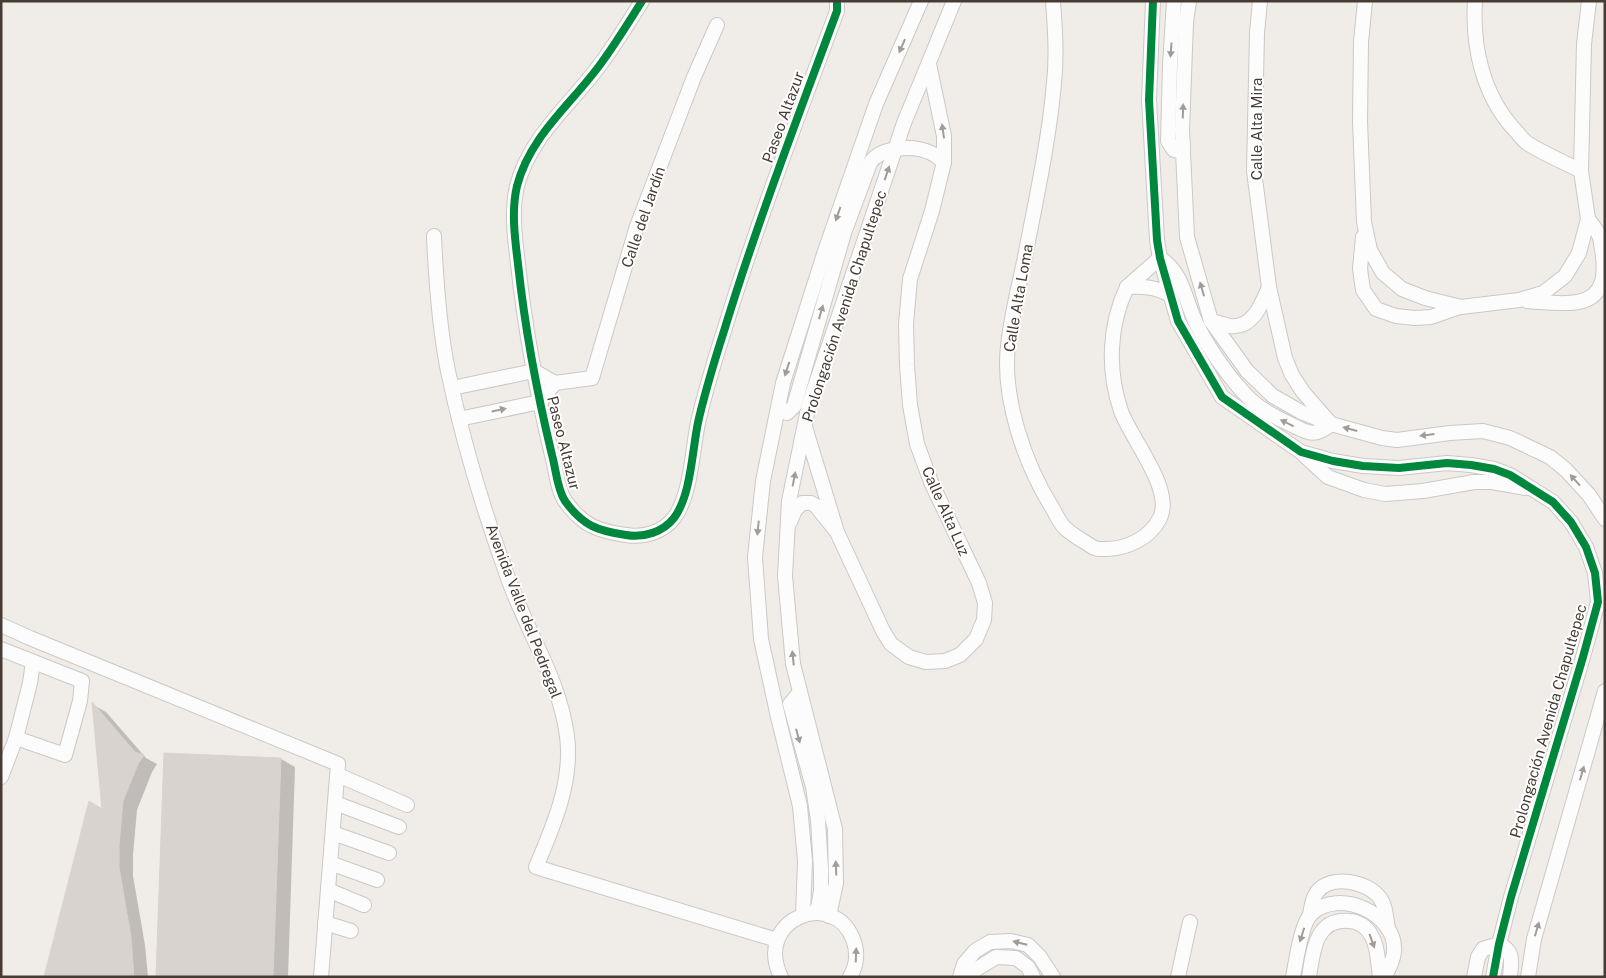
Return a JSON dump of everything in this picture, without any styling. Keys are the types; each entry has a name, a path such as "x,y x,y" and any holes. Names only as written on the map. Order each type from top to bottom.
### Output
{"street":[{"name":"Paseo Altazur","path":"642,1 602,64 557,116 534,147 524,166 517,187 514,209 520,286 534,371 563,498 578,517 600,531 632,536 657,533 674,519 685,497 699,418 724,331 787,148 837,11 836,1"},
{"name":"Prolongación Avenida Chapultepec","path":"816,915 805,861 800,806 761,639 755,557 763,481 783,383 825,251 873,114 921,1"},
{"name":"Prolongación Avenida Chapultepec","path":"816,915 836,883 834,829 825,785 793,664 785,576 789,501 809,404 904,123 954,1"},
{"name":"Calle Alta Loma","path":"1053,1 1056,45 1054,82 1035,207 1008,346 1008,383 1024,453 1041,491 1064,527 1095,549 1120,548 1136,542 1150,531 1160,518 1163,504 1160,488 1121,411 1112,378 1111,344 1121,299 1127,287 1160,258"},
{"name":"Prolongación Avenida Chapultepec","path":"1153,1 1149,100 1157,240 1160,258 1178,321 1222,397 1300,452 1363,466 1399,468 1447,463 1494,469 1510,474 1553,502 1571,522 1586,547 1595,573 1598,602 1511,897 1498,944 1493,977"},
{"path":"1174,1 1168,140 1174,150 1178,151 1183,145"},
{"path":"1189,1 1186,22 1183,145 1187,237 1211,321 1247,370 1273,396 1301,412 1331,424 1382,438 1397,440 1483,431 1510,438 1550,457 1566,470 1589,495 1605,519"},
{"name":"Calle Alta Mira","path":"1260,1 1257,33 1254,171 1269,287 1285,358 1292,375 1303,392 1331,424"},
{"path":"1365,1 1361,42 1360,121 1364,222 1360,269 1363,290 1376,310 1396,316 1415,318 1431,317 1461,307 1519,300 1543,293 1565,276 1579,253 1588,219 1582,171 1584,44 1589,1"},
{"path":"1475,1 1474,17 1478,54 1488,91 1504,118 1526,142 1582,171"},
{"name":"Calle del Jardín","path":"555,383 592,378 637,226 694,77 717,25"},
{"name":"Calle Alta Luz","path":"804,425 837,532 883,631 891,644 909,657 926,662 945,661 960,655 976,639 984,620 985,603 979,583 931,482 917,444 910,405 907,365 906,324 910,279 932,211 944,162 943,128 928,64"},
{"path":"778,409 787,413 794,406 844,233 870,163 878,155 895,150 919,149 932,153 944,162"},
{"path":"1519,300 1563,304 1579,302 1590,298 1598,290 1605,279 1604,259 1600,237 1588,219"},
{"path":"1364,222 1370,250 1383,273 1402,289 1425,298 1461,307"},
{"name":"Avenida Valle del Pedregal","path":"434,236 437,286 448,370 470,463 485,513 510,583 559,697 567,737 568,763 563,791 552,829 536,867 777,940"},
{"path":"1160,258 1171,265 1178,277 1196,322 1218,359 1252,401 1280,419 1310,434 1322,432 1331,424"},
{"path":"1127,287 1143,286 1159,289 1170,295"},
{"path":"1211,321 1232,327 1247,323 1258,310 1269,287"},
{"path":"452,388 534,371 555,383 540,402"},
{"name":"Paseo Altazur","path":"459,419 540,402"},
{"path":"1300,452 1328,477 1364,490 1385,494 1423,491 1474,482 1492,482 1533,489"},
{"name":"Calle Alta Luz","path":"787,527 795,510 802,503 811,503 816,506 837,532"},
{"path":"1,625 338,764 321,977"},
{"path":"1,649 82,680 80,701 65,755 16,738"},
{"path":"1,777 16,738 30,683 33,662"},
{"path":"1528,977 1534,939 1605,691"},
{"path":"338,775 407,805"},
{"path":"335,803 399,827"},
{"path":"333,834 389,853"},
{"path":"330,863 377,880"},
{"path":"1292,977 1312,902 1317,892 1333,882 1357,883 1381,899 1393,940 1394,951 1385,977"},
{"path":"328,890 364,905"},
{"path":"1310,915 1322,906 1336,902 1351,904 1368,910 1379,918 1389,930"},
{"path":"781,977 775,965 774,952 777,940 783,929 792,920 816,915 842,923 851,934 856,947 856,962 850,977"},
{"path":"1309,977 1314,947 1322,932 1330,924 1345,920 1360,924 1372,935 1380,977"},
{"path":"325,922 351,931"},
{"path":"1178,977 1190,922"},
{"path":"960,977 964,964 974,951 990,942 1010,941 1028,945 1040,957 1053,977"},
{"path":"1474,977 1478,958 1483,949 1498,944 1507,948 1510,953 1512,960 1510,977"},
{"path":"964,977 996,957 1016,958 1028,967 1033,977"}],"building":[{"path":"92,702 135,752 144,755 138,764 123,801 119,846 119,867 131,937 134,977 44,977 89,801 102,809"},
{"path":"164,753 281,758 273,977 156,977"}],"cycle path":[{"path":"642,1 602,62 542,135 532,151 523,168 517,186 514,215 528,337 541,408 560,491 565,501 585,522 607,532 633,536 653,533 670,523 685,496 699,418 717,352 764,210 837,11 837,1"},
{"path":"1153,1 1149,100 1157,240 1160,258 1178,321 1222,397 1301,452 1333,461 1363,466 1399,468 1447,463 1494,469 1510,475 1553,502 1571,522 1586,547 1595,573 1598,602 1511,897 1493,977"}]}
